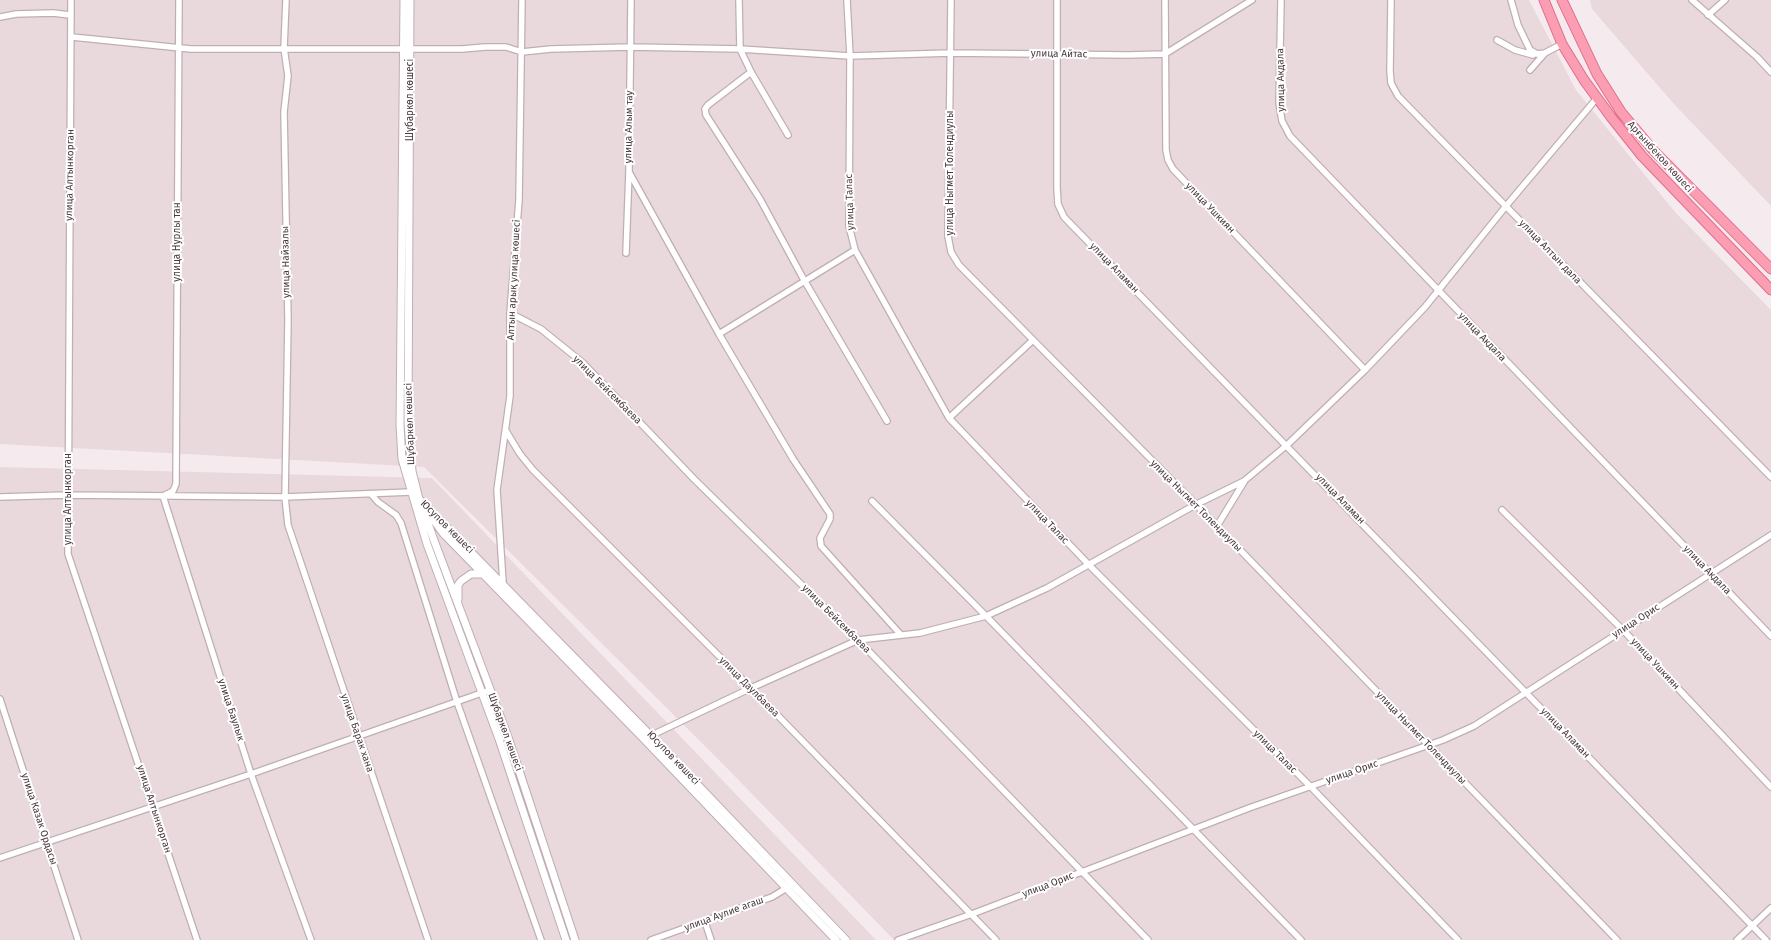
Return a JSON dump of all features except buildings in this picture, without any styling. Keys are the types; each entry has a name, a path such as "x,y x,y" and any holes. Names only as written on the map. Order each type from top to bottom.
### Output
{"main road":[{"name":"Арғынбеков көшесі","path":"1544,0 1562,44 1597,98 1634,146 1771,290"},
{"name":"Арғынбеков көшесі","path":"1562,0 1597,74 1622,112 1643,138 1771,269"},
{"path":"1634,146 1643,138"}],"street":[{"name":"улица Алтынкорган","path":"71,0 70,15 72,37 67,495 68,554 197,940"},
{"name":"улица Нурлы тан","path":"163,496 173,490 176,484 179,0"},
{"name":"улица Найзалы","path":"286,0 284,48 288,76 284,112 288,320 285,497 288,525"},
{"name":"Шұбаркөл көшесі","path":"404,0 407,49 409,452 419,498 508,737 575,940"},
{"name":"Шұбаркөл көшесі","path":"410,0 407,49 400,425 402,459 427,544 499,739 566,940"},
{"name":"Алтын арық улица көшесі","path":"503,583 497,490 510,396 510,313 519,200 522,0"},
{"name":"улица Алым тау","path":"626,253 629,171 631,0"},
{"path":"739,0 740,49 751,72 788,135"},
{"name":"улица Талас","path":"847,0 850,56 849,226 855,250 949,418 1090,566 1310,786 1458,940"},
{"name":"улица Ныгмет Толендиулы","path":"951,0 948,236 952,252 958,265 1195,506 1217,526 1617,940"},
{"name":"улица Аламан","path":"1057,0 1057,188 1058,204 1064,217 1766,940"},
{"name":"улица Ушкиян","path":"1165,0 1166,150 1168,160 1173,169 1365,370"},
{"path":"1165,54 1252,0"},
{"name":"улица Акдала","path":"1281,0 1279,103 1282,121 1290,136 1771,636"},
{"name":"улица Алтын дала","path":"1391,0 1390,71 1391,83 1398,96 1771,477"},
{"path":"1511,0 1518,25 1525,40 1530,50 1537,54"},
{"path":"1692,0 1757,57 1771,72"},
{"path":"1708,15 1724,0"},
{"path":"0,17 16,14 54,13 70,15"},
{"path":"72,37 191,49 407,49 506,47 522,52"},
{"path":"1497,40 1515,50 1533,55 1545,53"},
{"path":"1530,70 1545,53 1562,44"},
{"name":"улица Айтас","path":"522,52 551,49 630,47 740,49 850,56 951,53 1165,54"},
{"path":"751,72 708,105 705,109 706,115 760,199 804,280 887,421"},
{"path":"644,739 750,688 858,640 920,633 986,616 1090,566 1195,506 1244,481 1287,445 1365,370 1439,292 1506,206 1597,98"},
{"path":"629,171 719,334 793,459 830,514 830,519 820,538 821,546 901,635"},
{"path":"719,334 804,280 855,250"},
{"name":"улица Бейсембаева","path":"510,313 541,330 583,363 694,479 858,640 1148,940"},
{"path":"949,418 1032,340"},
{"name":"улица Даулбаева","path":"506,431 520,454 533,470 750,688 996,940"},
{"path":"1217,526 1244,481"},
{"path":"0,497 67,495 285,497 411,492 419,498"},
{"path":"370,494 378,502 396,514 401,523 456,702 541,940"},
{"name":"улица Баулык","path":"163,496 251,774 311,940"},
{"name":"Юсупов көшесі","path":"419,498 443,533 644,739 836,940"},
{"name":"Юсупов көшесі","path":"419,498 652,736 846,940"},
{"path":"872,502 986,616 1301,940"},
{"name":"улица Ушкиян","path":"1502,510 1623,630 1771,786"},
{"name":"улица Барак хана","path":"288,525 428,940"},
{"name":"улица Орис","path":"898,940 972,914 1310,786 1429,746 1474,726 1771,535"},
{"path":"459,607 457,593 458,585 461,581 472,574 482,574"},
{"path":"0,858 359,737 490,690"},
{"name":"улица Казак Ордасы","path":"0,699 78,940"},
{"path":"788,889 792,883"},
{"name":"улица Аулие агаш","path":"651,940 705,922 772,897 788,889"},
{"path":"1737,940 1771,908"},
{"path":"705,922 711,940"}],"shaded area":[{"path":"0,0 1529,0 1576,90 1675,212 1771,310 1771,940 894,940 718,759 424,467 0,444"},
{"path":"1590,0 1771,0 1771,206 1673,103 1592,9"},
{"path":"0,467 432,478 876,940 0,940"}]}
